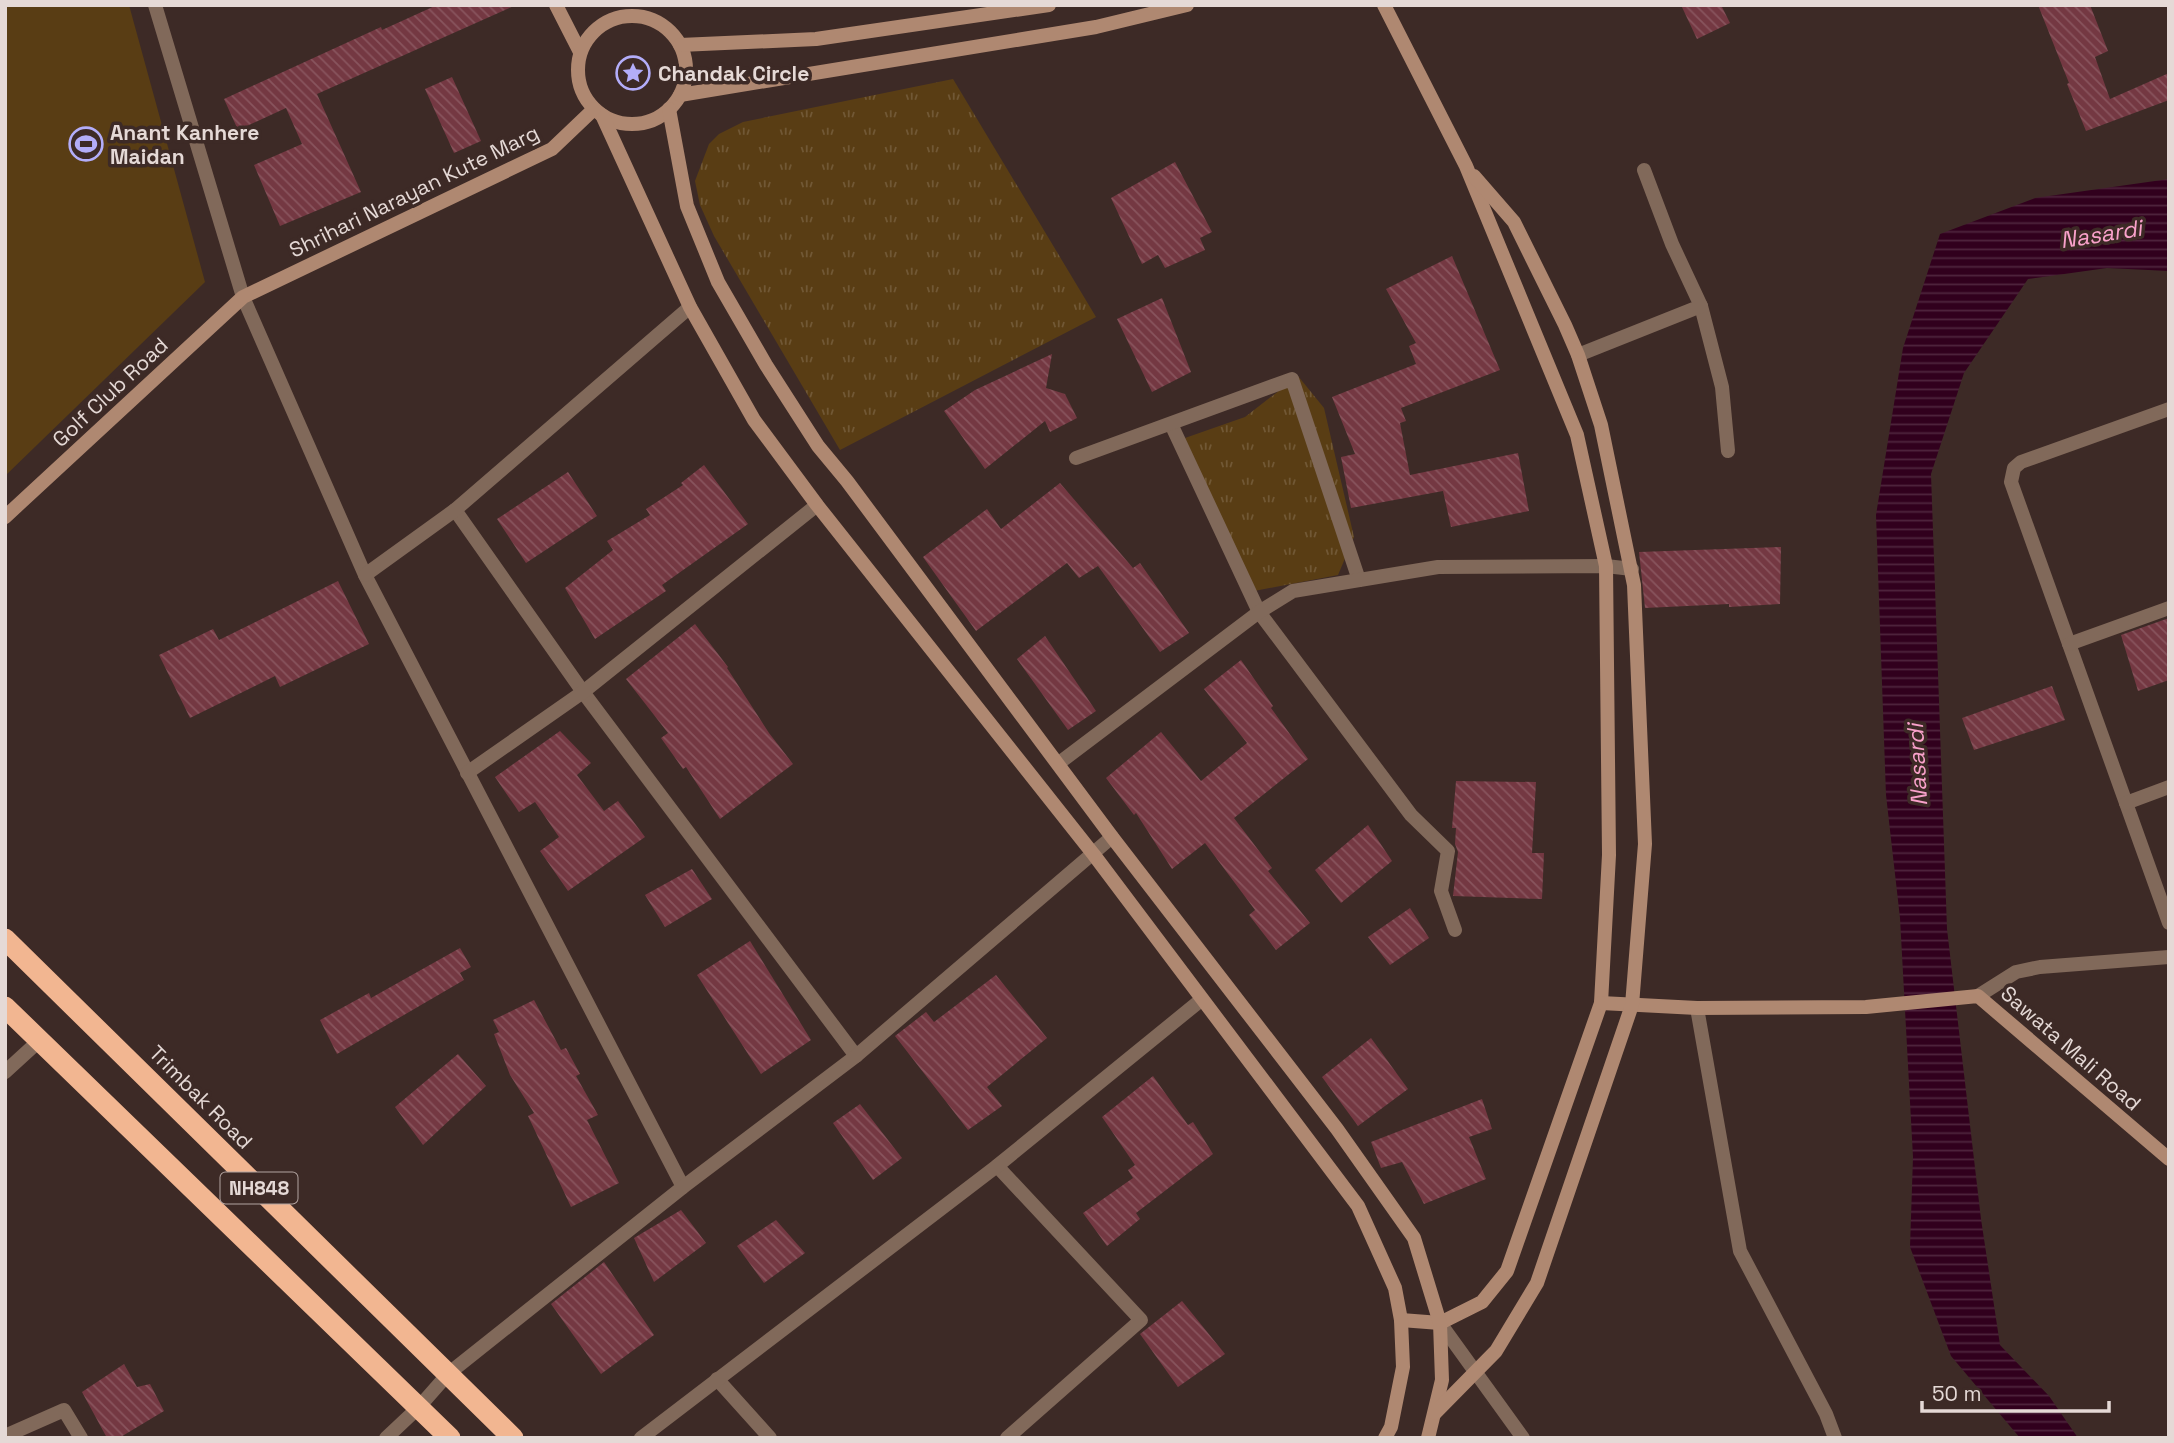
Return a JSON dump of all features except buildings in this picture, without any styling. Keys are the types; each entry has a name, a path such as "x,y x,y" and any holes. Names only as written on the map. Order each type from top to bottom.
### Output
{"highway":[{"name":"Trimbak Road","path":"5,939 513,1438"},
{"name":"NH848","path":"5,1007 450,1438"}],"main road":[{"path":"556,5 580,51"},
{"path":"680,45 816,39 1049,5"},
{"path":"680,95 1096,27 1187,5"},
{"path":"1384,5 1466,166 1577,435 1606,566 1609,841 1601,1003 1507,1271 1482,1302 1440,1322 1401,1320"},
{"path":"598,112 618,122 637,124 654,119 670,109 680,95 686,77 685,59 680,45 647,11 616,11 589,36 580,51 577,67 579,82 584,96 598,112 690,307 754,420 817,505 1094,855 1358,1206 1395,1288 1401,1320 1403,1367 1391,1427 1385,1438"},
{"path":"670,109 687,206 718,282 766,365 818,446 1336,1129 1414,1238 1440,1322 1442,1380 1428,1438"},
{"name":"Shrihari Narayan Kute Marg","path":"243,298 552,149 598,112"},
{"path":"1434,1414 1496,1351 1537,1283 1632,1005 1645,844 1632,569 1601,425 1578,355 1514,222 1466,166"},
{"name":"Golf Club Road","path":"5,517 243,298"},
{"path":"1601,1003 1697,1008 1866,1007 1978,996"},
{"name":"Sawata Mali Road","path":"1978,996 2169,1159"}],"street":[{"path":"155,5 243,298 365,575 682,1187"},
{"path":"1643,170 1672,244 1701,306 1723,387 1728,451"},
{"path":"1578,355 1701,306"},
{"path":"365,575 455,510 690,307"},
{"path":"1076,458 1293,379 1359,580"},
{"path":"2169,409 2021,462 2014,468 2011,482 2169,922"},
{"path":"1171,424 1259,612 1411,815 1448,851 1441,891 1455,930"},
{"path":"467,773 583,692 817,505"},
{"path":"455,510 583,692 856,1056"},
{"path":"1059,763 1259,612 1293,591 1438,567 1606,566 1632,569"},
{"path":"2069,644 2169,608"},
{"path":"2126,803 2169,787"},
{"path":"386,1438 419,1408 448,1374 682,1187 856,1056 1112,837"},
{"path":"1978,996 2016,972 2040,967 2169,957"},
{"path":"641,1438 997,1166 1201,1000"},
{"path":"1697,1008 1740,1251 1826,1414 1835,1438"},
{"path":"5,1072 40,1040"},
{"path":"997,1166 1141,1320 1007,1438"},
{"path":"1440,1322 1523,1438"},
{"path":"717,1380 770,1438"},
{"path":"5,1436 64,1410 81,1438"}],"green space":[{"name":"Anant Kanhere Maidan","path":"5,5 129,5 205,282 5,476"},
{"path":"953,79 1096,317 840,450 714,236 700,205 695,181 709,144 719,134 743,122"},
{"path":"1298,376 1324,408 1354,537 1338,575 1254,591 1185,438 1245,417"}],"water":[{"name":"Nasardi","path":"2169,179 2169,271 2107,268 2028,279 1964,373 1931,474 1947,929 1981,1219 2000,1345 2049,1396 2078,1438 2020,1438 1951,1356 1910,1247 1913,1157 1900,918 1886,795 1876,515 1903,348 1940,234 2035,198"}],"place":[{"name":"Chandak Circle","path":"633,73"},
{"name":"Anant Kanhere Maidan","path":"86,144"}]}
